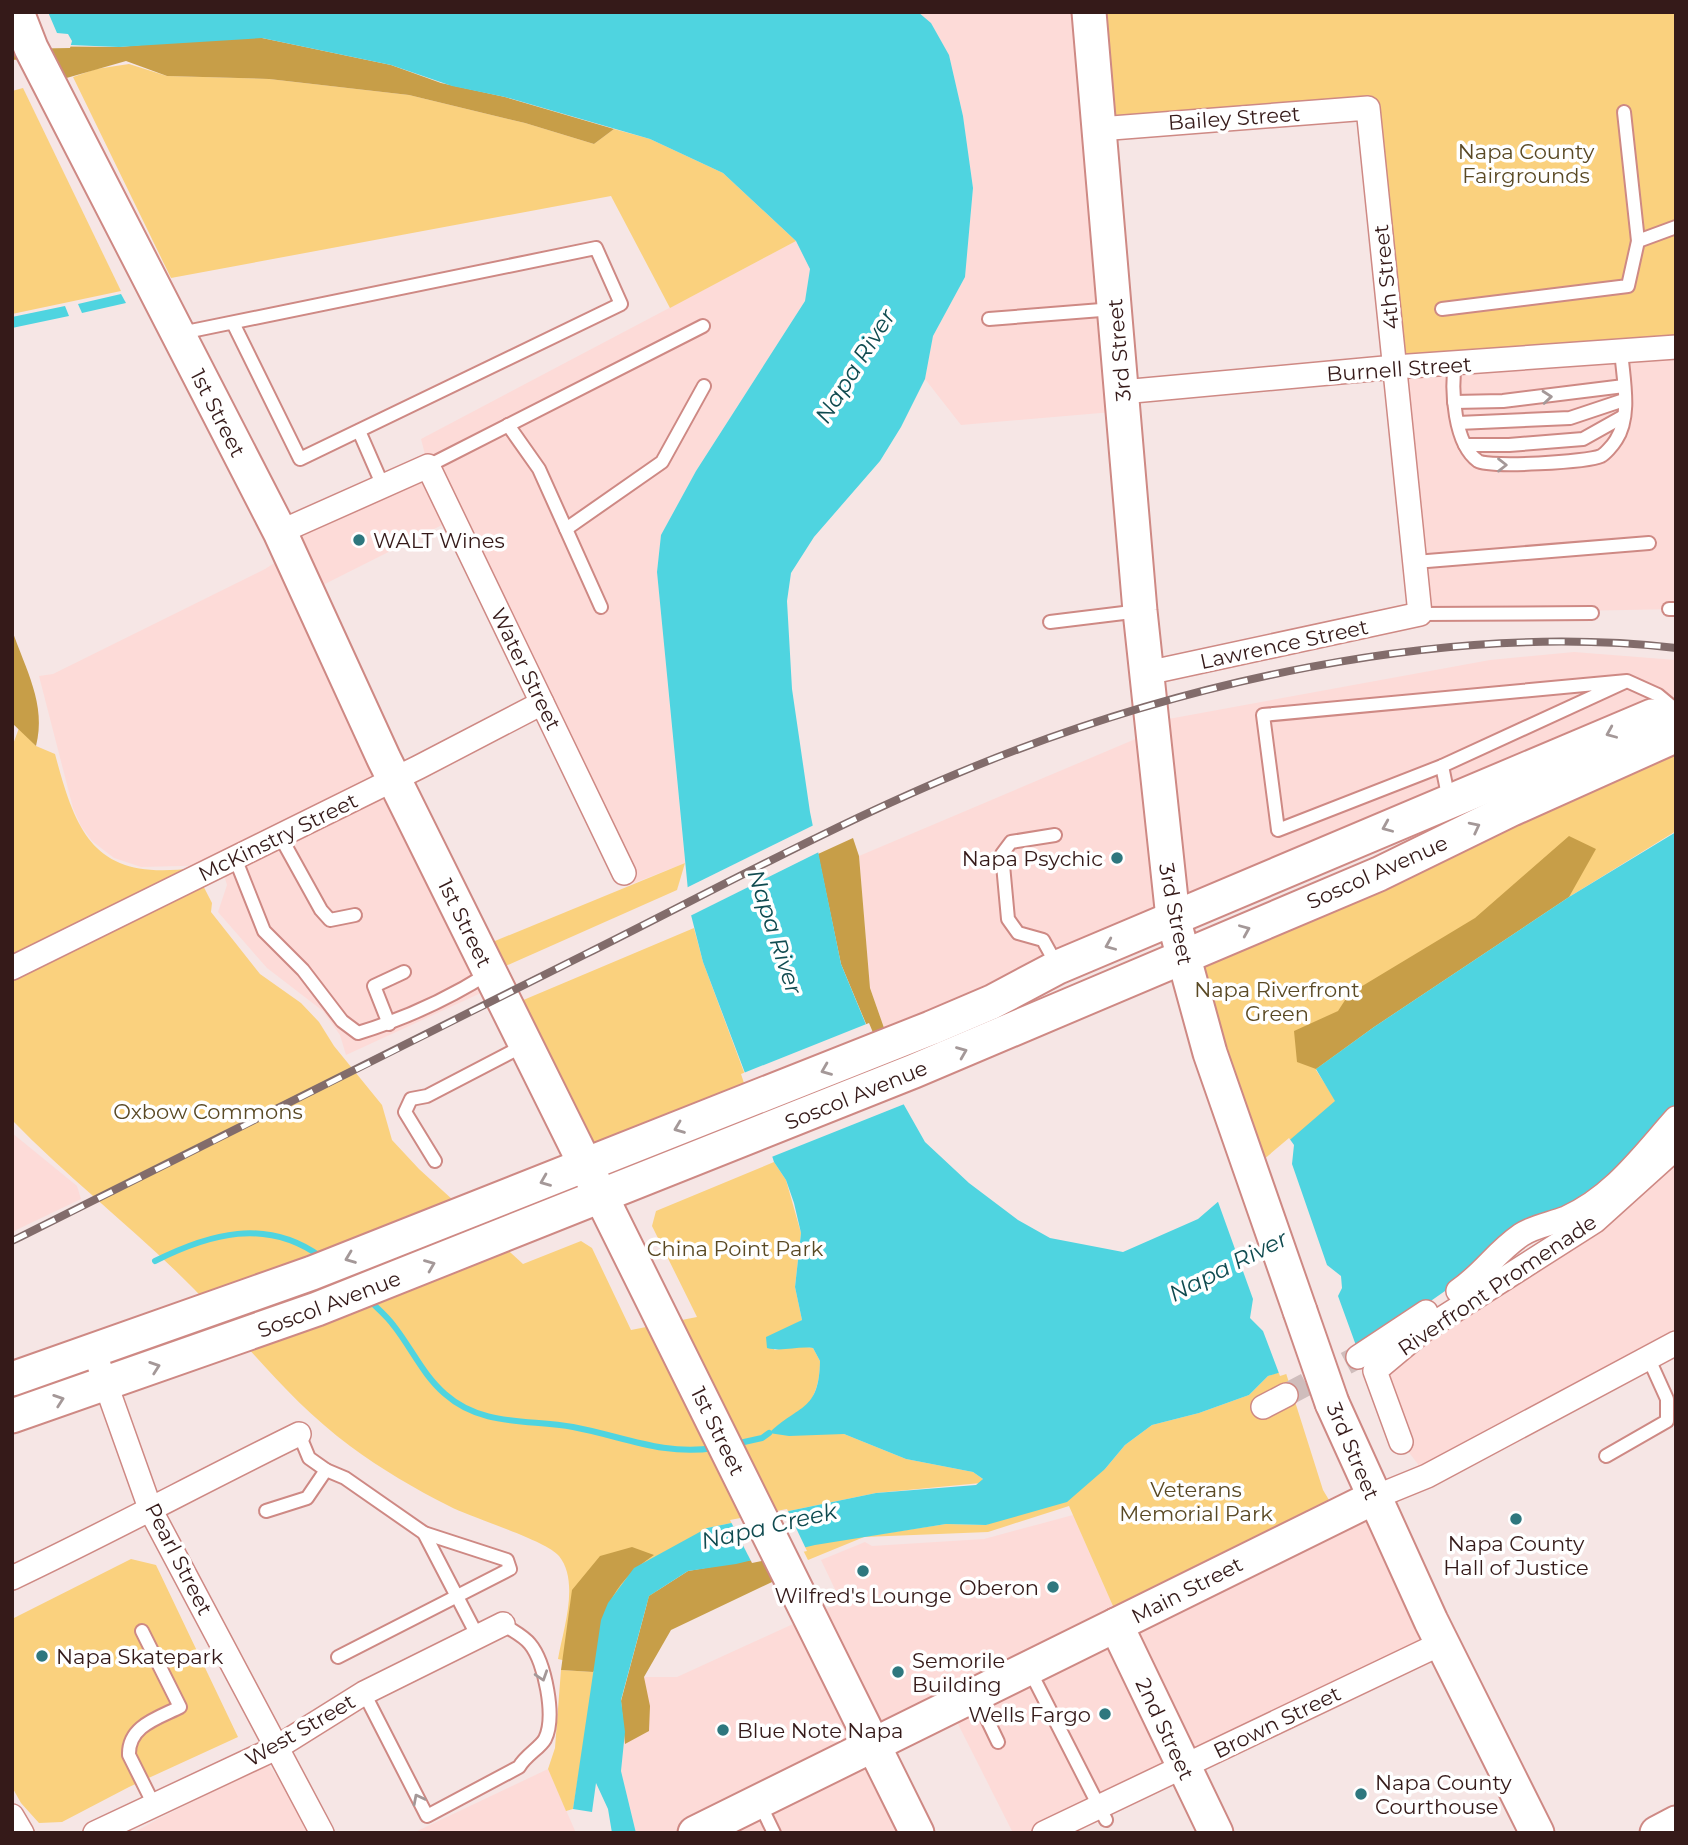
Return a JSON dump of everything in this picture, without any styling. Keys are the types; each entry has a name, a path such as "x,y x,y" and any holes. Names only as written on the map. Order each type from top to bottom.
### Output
{"main road":[{"name":"1st Street","path":"17,12 31,48 280,532 395,779 916,1833"},
{"name":"3rd Street","path":"1089,12 1140,611 1173,918 1182,957 1210,1053 1332,1404 1442,1643 1537,1833"},
{"name":"Soscol Avenue","path":"12,1379 174,1323 505,1197 890,1045 992,1002 1058,967 1652,716 1675,720 1668,738 1512,809 1379,874 901,1077 328,1305 12,1416"},
{"name":"Main Street","path":"695,1833 1373,1498"},
{"name":"2nd Street","path":"1116,1626 1216,1833"},
{"path":"1657,1833 1676,1823"}],"street":[{"name":"Bailey Street","path":"1099,129 1368,108"},
{"name":"4th Street","path":"1368,108 1420,614"},
{"name":"Burnell Street","path":"1122,392 1395,367 1455,365 1676,347"},
{"path":"280,532 428,466"},
{"name":"Water Street","path":"428,466 624,873"},
{"name":"Lawrence Street","path":"1147,673 1420,614"},
{"name":"McKinstry Street","path":"12,968 395,779 542,702"},
{"name":"Riverfront Promenade","path":"1358,1357 1480,1276 1498,1252 1526,1231 1567,1217 1623,1181 1676,1118"},
{"name":"Riverfront Promenade","path":"1401,1442 1375,1371 1424,1330 1595,1221 1676,1148"},
{"name":"Main Street","path":"1373,1498 1427,1476 1676,1343"},
{"name":"Pearl Street","path":"94,1351 151,1511 321,1833"},
{"path":"1263,1407 1286,1395"},
{"path":"12,1578 151,1511 179,1493 299,1434"},
{"name":"West Street","path":"95,1833 276,1748 364,1693 503,1624"},
{"name":"Brown Street","path":"1044,1833 1078,1825 1102,1814 1183,1767 1442,1643"},
{"path":"12,1816 22,1833"}],"lane":[{"path":"1442,309 1628,286 1639,241 1624,112"},
{"path":"1639,241 1676,227"},
{"path":"177,334 596,248 621,304 300,459 233,323"},
{"path":"989,319 1115,309"},
{"path":"428,466 703,326"},
{"path":"1455,365 1451,387 1458,423 1465,445 1478,461 1489,465 1601,456 1616,441 1624,416 1621,350"},
{"path":"566,529 662,462 704,386"},
{"path":"1454,402 1624,393"},
{"path":"1458,423 1505,423 1580,416 1624,393"},
{"path":"1465,445 1509,445 1583,439 1624,416"},
{"path":"508,425 540,469 601,607"},
{"path":"359,431 383,486"},
{"path":"1415,562 1649,543"},
{"path":"1050,622 1140,611"},
{"path":"1420,614 1591,613"},
{"path":"1627,681 1442,766 1278,830 1263,715 1627,681 1658,695 1675,720"},
{"path":"1442,766 1449,801"},
{"path":"1055,835 1011,842 1002,854 1008,919 1018,933 1043,940 1058,967"},
{"path":"280,836 321,910 330,920 355,915"},
{"path":"235,858 264,931 303,970 342,1021 358,1033 389,1024 458,993 490,973"},
{"path":"389,1024 374,986 404,972"},
{"path":"435,1161 405,1112 411,1099 427,1097 526,1044"},
{"path":"1606,1456 1667,1421 1667,1399 1648,1357"},
{"path":"299,1434 309,1458 326,1470 345,1478 424,1533 507,1560 510,1569 338,1657"},
{"path":"266,1511 307,1498 326,1470"},
{"path":"424,1533 478,1637"},
{"path":"364,1693 427,1816 519,1767 527,1754 544,1741 549,1724 550,1705 544,1679 530,1644 503,1624"},
{"path":"142,1631 180,1707 137,1729 129,1746 129,1755 154,1805"},
{"path":"1029,1668 1102,1814"},
{"path":"976,1695 998,1742"},
{"path":"759,1802 774,1833"}],"shaded area":[{"path":"918,12 1089,12 1124,411 961,425 925,379 933,336 965,277 973,188 963,116 949,55 931,23"},
{"path":"219,38 262,38 391,65 441,83 505,97 614,129 594,144 525,123 409,95 269,79 167,76 126,61 49,83 36,58 12,60 12,46 119,47"},
{"path":"796,241 810,269 805,301 696,471 661,535 657,572 685,863 629,885 454,519 309,592 496,986 346,1055 340,1035 323,1011 267,968 218,912 227,885 221,865 141,867 114,858 92,841 73,808 39,676 53,674 265,569 290,553 280,532 428,466 421,439"},
{"path":"1676,347 1676,609 1420,614 1395,367"},
{"path":"12,630 37,701 39,731 36,746 12,723"},
{"path":"1574,652 1676,660 1676,703 890,1045 870,988 859,856 1152,732 1152,722 1490,660"},
{"path":"1569,836 1596,849 1569,897 1374,1027 1316,1069 1297,1062 1294,1031 1338,1011 1349,994 1475,918"},
{"path":"853,838 859,856 870,988 890,1045 877,1050 841,964 818,854"},
{"path":"12,1133 77,1186 81,1199 12,1232"},
{"path":"1676,1148 1676,1343 1427,1476 1401,1442 1375,1371"},
{"path":"1373,1498 1442,1643 1044,1833 1013,1833 959,1726 953,1707 875,1746 917,1833 636,1833 621,1771 625,1732 644,1677 677,1677 841,1602 821,1560 865,1542 872,1546 984,1539 1073,1515 1120,1622"},
{"path":"632,1547 654,1555 627,1578 610,1603 600,1633 596,1668 593,1672 561,1670 572,1590 600,1556"},
{"path":"779,1555 789,1574 671,1630 644,1677 650,1706 649,1731 625,1744 621,1701 649,1596 688,1571"},
{"path":"268,1764 316,1833 133,1833 158,1819"},
{"path":"548,1769 576,1833 413,1833"}],"green space":[{"name":"Napa County Fairgrounds","path":"1089,12 1676,12 1676,347 1395,367 1368,108 1099,129"},
{"path":"129,64 167,76 269,79 409,95 525,123 594,144 614,129 650,139 723,173 796,241 670,308 611,196 171,278 73,77 96,69"},
{"path":"23,88 121,291 12,314 12,91"},
{"name":"Oxbow Commons","path":"19,728 36,746 55,754 72,809 96,847 113,860 134,867 161,870 194,868 212,903 211,912 260,974 301,1003 319,1022 334,1046 382,1105 392,1140 419,1169 523,1264 581,1241 592,1248 631,1330 697,1317 652,1226 656,1211 774,1162 786,1180 801,1233 795,1287 802,1320 788,1328 774,1350 799,1346 813,1348 820,1361 819,1378 811,1401 800,1413 770,1433 844,1434 906,1459 973,1472 983,1479 981,1483 876,1493 707,1528 596,1668 573,1809 566,1811 548,1769 555,1748 561,1670 593,1672 595,1668 558,1659 569,1592 565,1567 559,1556 540,1543 460,1511 424,1493 350,1446 287,1391 172,1267 12,1120 12,747"},
{"name":"Napa Riverfront Green","path":"1676,739 1676,831 1569,897 1374,1027 1316,1070 1336,1101 1253,1175 1182,957"},
{"path":"685,863 677,890 490,973 478,948"},
{"path":"694,928 703,962 754,1099 586,1164 507,1007"},
{"name":"Veterans Memorial Park","path":"1285,1370 1323,1490 1338,1515 1120,1622 1069,1506 988,1532 864,1537 808,1560 801,1546 946,1524 986,1525 1105,1469 1125,1445 1152,1425 1199,1413 1249,1395 1268,1376"},
{"path":"131,1559 156,1565 238,1737 129,1787 62,1822 39,1823 21,1803 12,1787 12,1619"}],"water":[{"path":"12,12 918,12 931,23 949,55 963,116 973,188 965,277 933,336 925,379 901,427 880,461 814,537 791,573 787,601 792,689 810,812 841,964 886,1073 925,1142 969,1183 1018,1220 1050,1238 1123,1252 1198,1219 1335,1101 1316,1069 1374,1027 1569,897 1676,832 1676,1112 1619,1169 1368,1345 1268,1376 1249,1395 1199,1413 1152,1425 1125,1445 1105,1469 1067,1502 986,1525 946,1524 815,1545 736,1564 688,1571 649,1596 621,1700 625,1732 621,1771 636,1833 612,1833 608,1809 596,1783 592,1812 573,1809 601,1620 608,1603 634,1568 707,1528 876,1493 976,1485 983,1479 973,1472 906,1459 844,1434 789,1436 769,1433 811,1399 819,1378 820,1361 813,1348 767,1348 766,1337 802,1320 795,1287 801,1233 786,1180 774,1162 745,1073 703,962 690,911 657,572 661,535 696,471 805,301 810,269 796,241 723,173 650,139 505,97 452,86 391,65 262,38 119,47 70,45"},
{"path":"121,294 126,303 82,313 78,304"},
{"path":"65,306 69,316 12,328 12,317"}],"pier":[{"path":"12,12 48,12 57,33 68,34 72,41 70,48 12,49"},
{"path":"816,824 821,851 688,917 684,889"},
{"path":"869,1023 889,1071 907,1103 769,1158 741,1074"},
{"path":"1289,1138 1294,1145 1292,1164 1327,1265 1341,1276 1342,1288 1338,1296 1358,1351 1280,1376 1263,1331 1250,1318 1253,1299 1217,1199"},
{"path":"787,1509 807,1551 752,1563 730,1520"}],"waterway":[{"path":"155,1261 196,1243 238,1234 279,1237 321,1257"},
{"path":"368,1299 391,1322 437,1387 459,1405 474,1412 506,1420 573,1427 660,1447 695,1450 714,1448"},
{"path":"735,1444 762,1438 769,1433"}],"tunnel":[{"path":"1286,1395 1358,1357"}],"railway":[{"path":"12,1241 815,838 909,794 1039,742 1217,687 1309,667 1402,652 1495,644 1587,642 1676,648"}],"place":[{"name":"WALT Wines","path":"359,540"},
{"name":"Napa Psychic","path":"1117,858"},
{"name":"Napa County Hall of Justice","path":"1516,1519"},
{"name":"Wilfred's Lounge","path":"863,1571"},
{"name":"Oberon","path":"1053,1587"},
{"name":"Napa Skatepark","path":"42,1656"},
{"name":"Semorile Building","path":"898,1672"},
{"name":"Wells Fargo","path":"1105,1714"},
{"name":"Blue Note Napa","path":"723,1730"},
{"name":"Napa County Courthouse","path":"1361,1794"}],"water label":[{"name":"Napa River","path":"855,366"},
{"name":"Napa River","path":"775,932"},
{"name":"Napa River","path":"1228,1266"},
{"name":"Napa Creek","path":"769,1526"}],"park label":[{"name":"China Point Park","path":"735,1248"}]}
